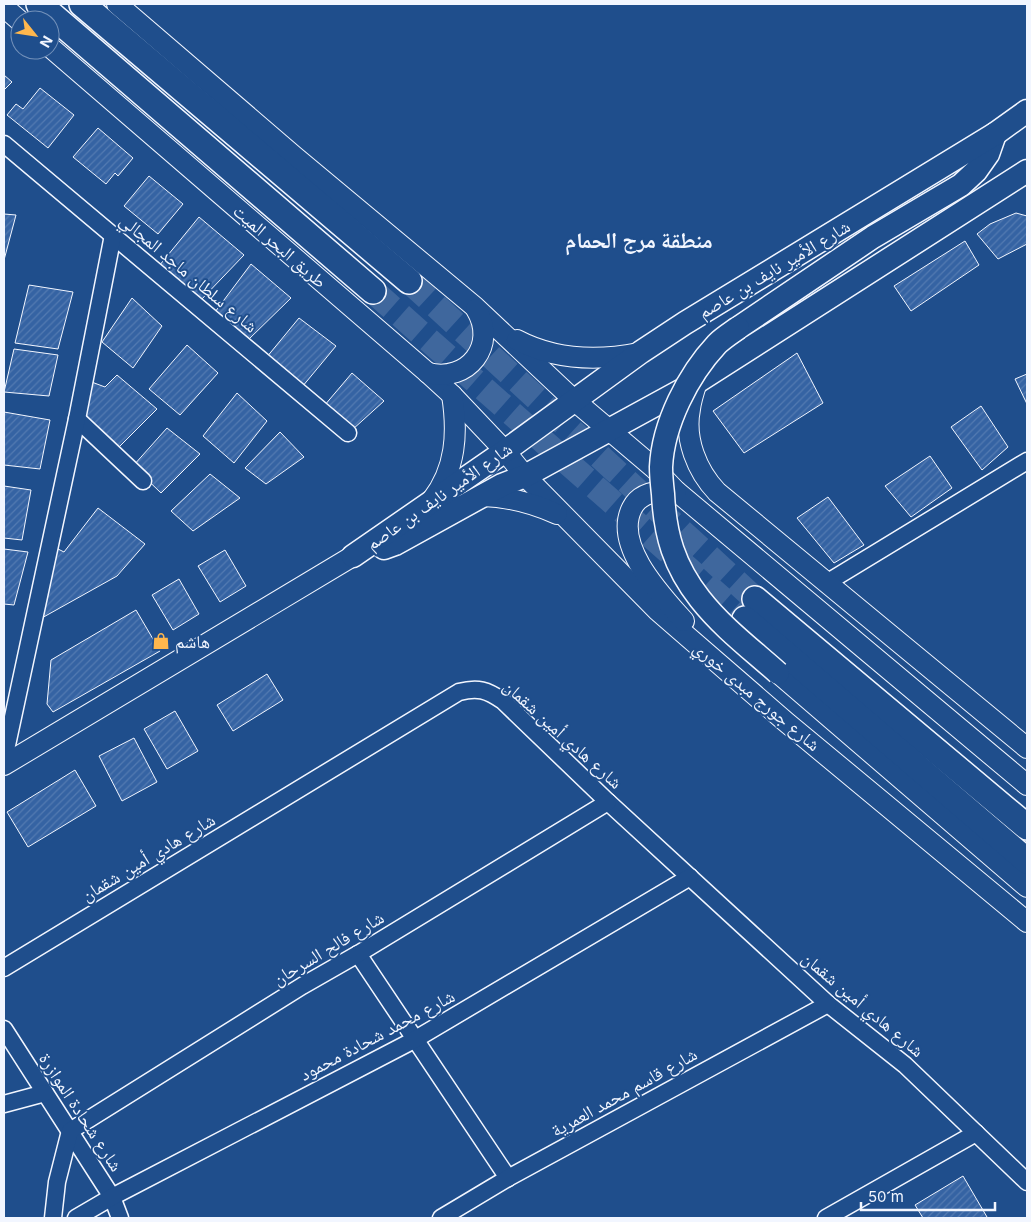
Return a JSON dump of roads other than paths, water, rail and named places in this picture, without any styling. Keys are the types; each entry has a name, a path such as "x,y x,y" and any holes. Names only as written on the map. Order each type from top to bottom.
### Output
{"main road":[{"name":"طريق البحر الميت","path":"39,4 373,291"},
{"path":"82,4 409,281"},
{"name":"شارع الأمير نايف بن عاصم","path":"354,556 505,452 685,323 995,134 1027,111"},
{"path":"778,673 737,637 700,599 676,561 667,537 661,468 669,426 692,376 719,343 738,328 873,237 961,185 976,171 988,154 995,134"},
{"name":"شارع الأمير نايف بن عاصم","path":"354,556 395,544 502,485 525,476 697,382 1027,171"},
{"path":"1027,827 750,609 1027,861"}],"street":[{"path":"117,4 474,307 575,401 654,468 676,491 1027,785"},
{"name":"طريق البحر الميت","path":"60,56 428,373 452,395 505,452"},
{"name":"شارع سلطان ماجد المجالي","path":"4,144 348,433"},
{"path":"4,759 77,419 113,235"},
{"path":"428,373 438,376 457,373 466,368 478,354 482,345 484,326 481,317 474,307"},
{"path":"498,328 520,341 543,350 567,356 617,357 642,352"},
{"path":"697,382 690,410 689,431 693,451 705,479 717,492 1027,748"},
{"path":"430,502 442,488 454,452 456,433 452,395"},
{"path":"77,419 142,481"},
{"name":"شارع جورج مبدى خوري","path":"505,452 525,476 658,612 786,722 1027,922"},
{"path":"828,582 1027,461"},
{"path":"676,491 657,492 644,496 635,502 628,517 627,527 628,540 634,553 670,606 704,642 740,673 786,722"},
{"path":"482,496 499,496 532,503 571,523"},
{"path":"4,765 354,556"},
{"path":"778,673 1027,887"},
{"name":"شارع هادي أمين شقمان","path":"4,968 459,692 471,689 483,690 494,694 503,701 608,802 828,1004 905,1064 1027,1182"},
{"name":"شارع فالح السرحان","path":"70,1131 302,986 608,802"},
{"name":"شارع محمد شحادة محمود","path":"76,1218 112,1197 414,1040 690,877"},
{"path":"358,954 508,1178"},
{"name":"شارع قاسم محمد العمرية","path":"441,1218 508,1178 828,1004"},
{"name":"شارع شحادة الموازرة","path":"4,1029 112,1197 120,1218"},
{"path":"4,1104 45,1093"},
{"path":"54,1218 57,1182 70,1131"},
{"path":"826,1218 976,1133"}],"tunnel":[{"path":"409,281 755,599"},
{"path":"373,291 745,619"}],"place":[{"name":"هاشم","path":"161,641"}],"district":[{"name":"منطقة مرج الحمام","path":"639,240"}]}
